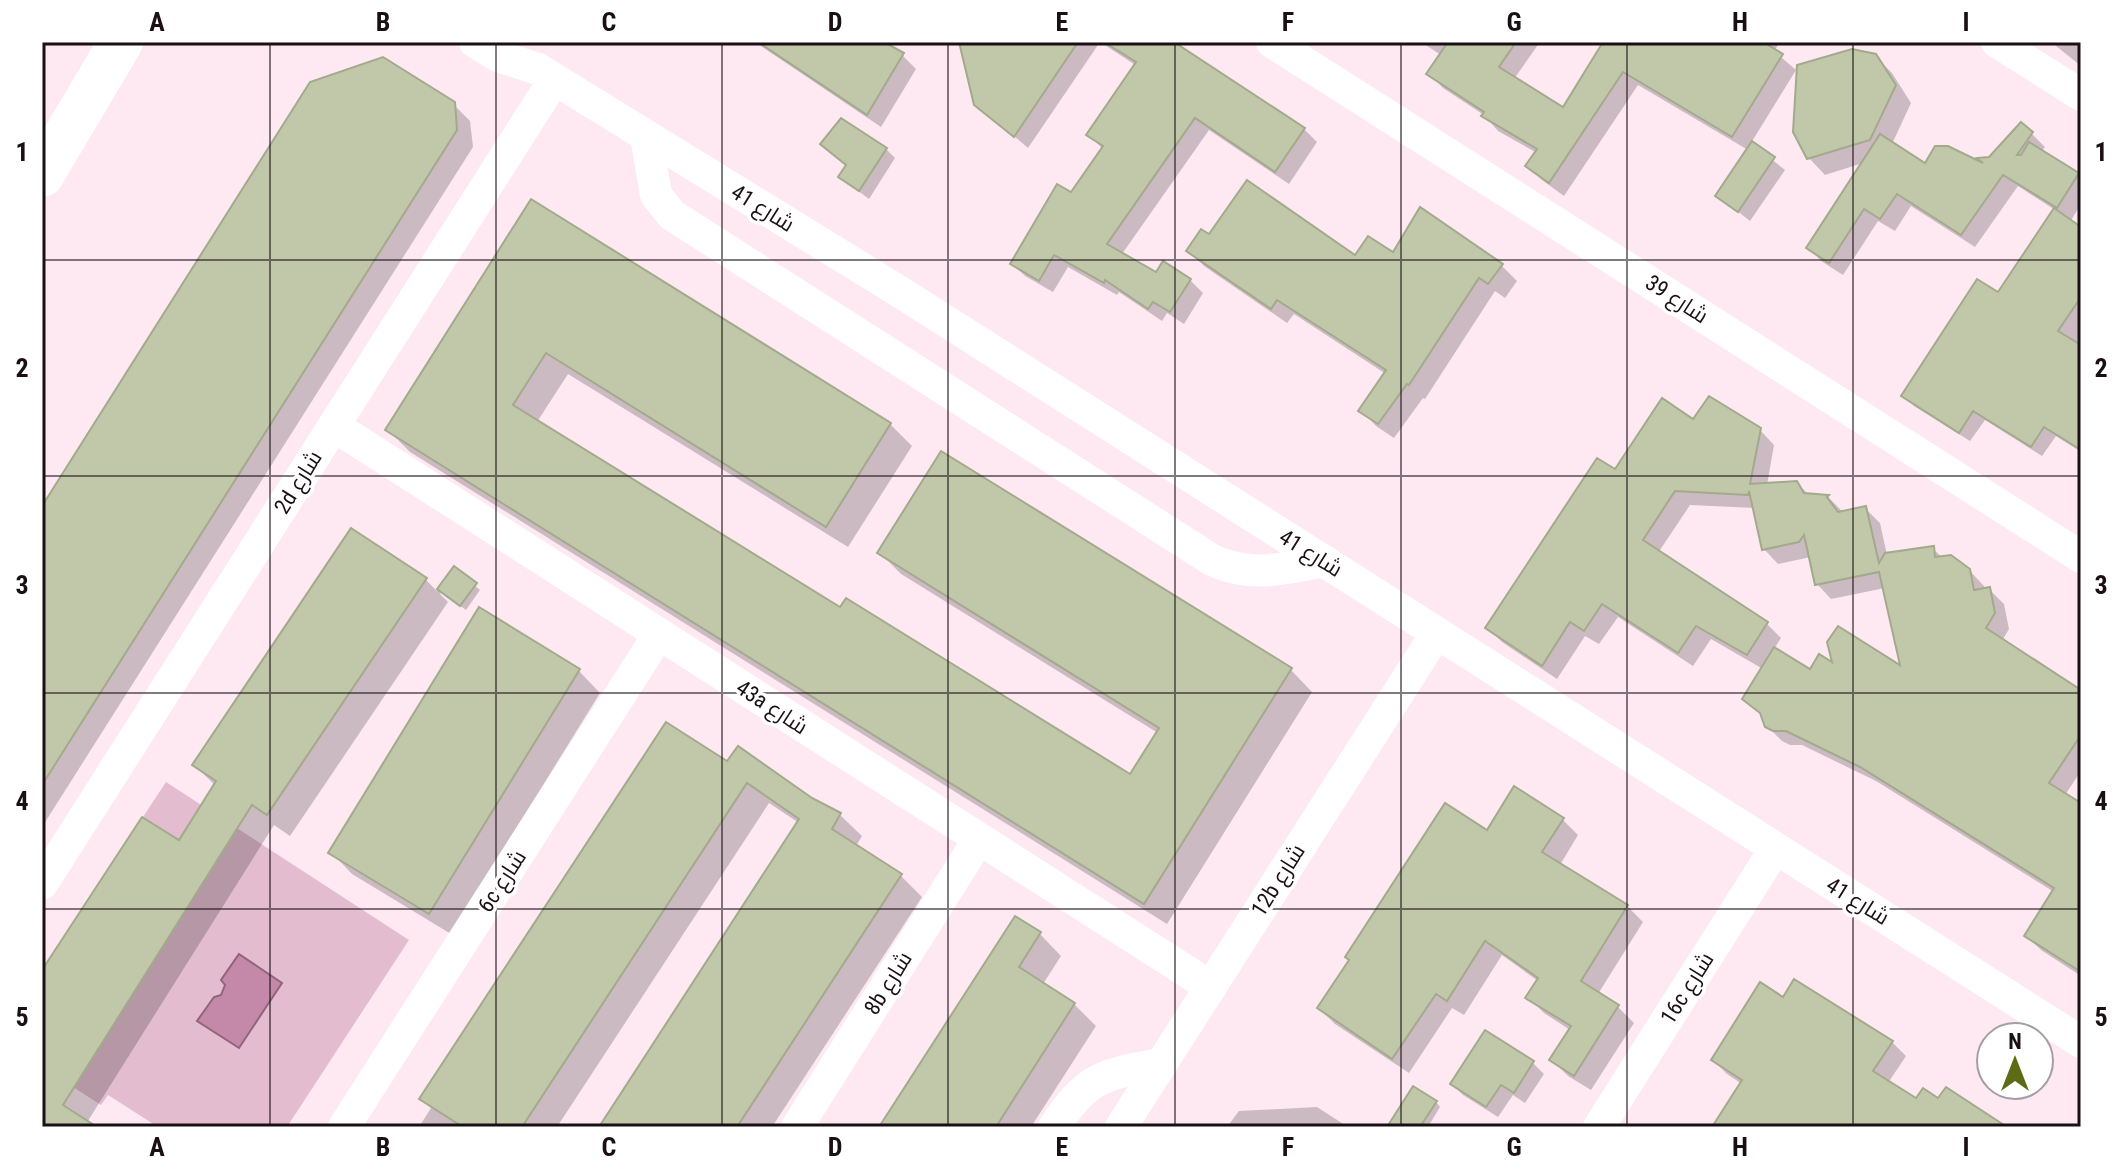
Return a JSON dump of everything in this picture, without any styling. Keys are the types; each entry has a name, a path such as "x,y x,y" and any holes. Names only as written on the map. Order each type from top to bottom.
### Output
{"main road":[{"path":"42,175 121,42"}],"street":[{"name":"شارع 41","path":"475,42 498,56 546,74 646,136 1325,561 2081,1042"},
{"name":"شارع 41","path":"515,42 546,74"},
{"name":"شارع 39","path":"1272,42 2081,557"},
{"path":"1997,42 2081,95"},
{"name":"2d شارع","path":"42,884 334,426 546,74"},
{"path":"646,136 656,195 672,215 1212,560 1255,572 1325,561"},
{"name":"43a شارع","path":"334,426 1211,987"},
{"name":"6c شارع","path":"344,1127 659,634"},
{"name":"12b شارع","path":"1121,1127 1436,634"},
{"name":"8b شارع","path":"797,1127 979,839"},
{"name":"16c شارع","path":"1599,1127 1775,849"},
{"path":"1054,1127 1081,1091 1097,1080 1115,1073 1161,1064"}],"shaded area":[{"path":"166,782 409,940 287,1127 158,1127 108,1095 101,1105 42,1067 42,970"},
{"path":"239,954 282,983 239,1048 197,1021 214,997 221,995 225,985 221,980"}],"building":[{"path":"758,42 884,42 904,53 867,115"},
{"path":"959,42 1078,42 1014,137 974,105"},
{"path":"1104,42 1174,42 1305,128 1275,172 1195,118 1107,244 1156,272 1163,261 1191,279 1170,312 1153,302 1148,309 1105,280 1104,283 1054,255 1039,281 1010,264 1057,184 1071,192 1103,146 1086,135 1136,62"},
{"path":"1448,42 1516,42 1499,67 1563,107 1603,42 1763,42 1783,54 1732,137 1623,72 1549,183 1525,166 1537,149 1481,116 1484,112 1426,74"},
{"path":"1852,49 1876,54 1896,85 1870,140 1807,159 1793,132 1797,65"},
{"path":"383,57 455,102 457,130 42,785 42,506 310,82"},
{"path":"841,118 887,148 859,191 838,177 846,165 820,144"},
{"path":"2021,122 2033,132 2017,155 2021,155 2029,142 2079,173 2057,208 2003,175 1961,235 1897,194 1880,219 1864,209 1829,263 1806,248 1880,134 1925,163 1935,146 1948,146 1983,163 1977,158 1989,157"},
{"path":"1752,141 1775,157 1738,212 1715,196"},
{"path":"1247,180 1355,255 1368,236 1393,252 1420,207 1503,264 1488,284 1479,278 1409,385 1378,424 1358,411 1386,370 1277,300 1271,309 1186,251 1201,229 1209,234"},
{"path":"531,199 891,423 826,527 546,353 513,405 840,607 846,598 1130,774 1159,728 877,553 941,451 1292,668 1144,904 385,430"},
{"path":"2054,208 2081,227 2081,297 2058,331 2081,345 2081,450 2044,427 2031,447 1973,411 1959,433 1901,396 1977,279 1998,292"},
{"path":"1709,396 1761,428 1750,484 1797,481 1804,493 1829,495 1827,497 1838,512 1866,506 1879,563 1885,553 1934,546 1935,557 1951,555 1970,569 1974,590 1990,587 1995,613 1986,628 2081,690 2081,735 2049,783 2081,803 2081,972 2024,936 2054,888 1860,767 1786,731 1773,731 1765,727 1760,713 1742,699 1774,647 1810,669 1819,654 1832,662 1827,642 1838,626 1900,665 1879,572 1815,585 1804,535 1799,542 1762,550 1749,491 1748,495 1675,491 1643,540 1768,622 1747,655 1696,626 1678,653 1602,604 1584,631 1570,622 1542,666 1485,628 1597,458 1615,469 1662,398 1693,419"},
{"path":"351,528 427,578 267,815 252,805 63,1105 97,1127 42,1127 42,970 142,817 179,840 216,781 192,765"},
{"path":"454,566 477,583 460,606 437,589"},
{"path":"479,607 580,669 429,914 328,853"},
{"path":"666,722 727,761 738,746 812,798 841,813 832,829 902,874 737,1127 599,1127 799,819 747,783 522,1127 463,1127 419,1099"},
{"path":"1514,786 1564,818 1542,852 1628,905 1581,981 1619,1005 1574,1076 1549,1060 1571,1026 1525,998 1538,978 1485,941 1447,1001 1436,994 1392,1059 1317,1008 1349,960 1345,957 1445,803 1487,830"},
{"path":"1015,916 1041,932 1019,967 1075,1003 996,1127 879,1127"},
{"path":"1794,979 1893,1041 1873,1071 1916,1098 1923,1088 1938,1098 1946,1087 2007,1127 1712,1127 1742,1080 1711,1060 1760,982 1783,997"},
{"path":"1485,1030 1534,1061 1514,1093 1501,1085 1486,1107 1450,1084"},
{"path":"1413,1086 1437,1101 1420,1127 1387,1127"}]}
